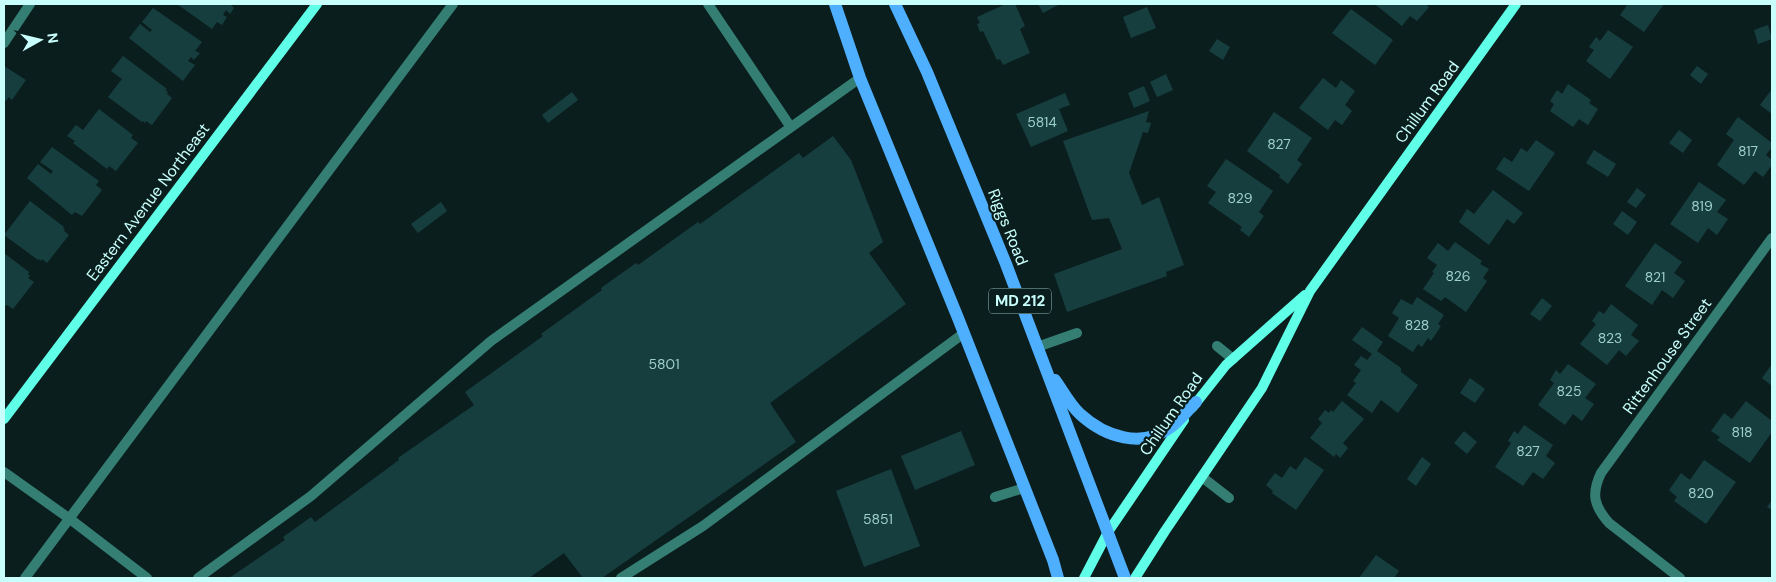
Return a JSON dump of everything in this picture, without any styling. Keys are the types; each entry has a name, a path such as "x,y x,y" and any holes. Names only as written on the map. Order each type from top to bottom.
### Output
{"main road":[{"path":"835,4 860,78 964,333 1053,560 1058,578"},
{"name":"Riggs Road","path":"895,4 927,72 1006,264 1125,578"},
{"path":"1045,366 1078,413 1093,425 1112,434 1133,440 1146,439 1170,427 1196,402"}],"street":[{"path":"4,43 30,4"},
{"name":"Eastern Avenue Northeast","path":"4,419 317,4"},
{"path":"25,578 453,4"},
{"path":"708,4 790,126"},
{"name":"Chillum Road","path":"1135,578 1164,531 1262,388 1310,291 1516,4"},
{"path":"198,578 312,496 491,341 790,126 860,78"},
{"name":"Rittenhouse Street","path":"1680,578 1609,523 1598,507 1594,495 1596,484 1601,473 1772,238"},
{"name":"Chillum Road","path":"1084,578 1108,532 1196,402 1226,365 1310,291"},
{"path":"621,578 703,526 964,333"},
{"path":"1037,347 1077,333"},
{"path":"1217,346 1233,359"},
{"path":"4,472 70,519 147,578"},
{"path":"1202,477 1229,498"},
{"path":"995,497 1024,488"}],"building":[{"path":"177,4 230,4 234,8 230,14 226,10 223,15 227,17 222,25 217,22 212,29"},
{"path":"1006,4 1015,4 1025,26 1020,29 1030,53 1003,65 1000,59 997,60 983,31 980,32 977,24 980,23 977,17"},
{"path":"1038,4 1060,4 1043,13"},
{"path":"1377,4 1425,4 1429,7 1417,21 1410,16 1402,26"},
{"path":"1628,4 1664,4 1644,32 1620,15"},
{"path":"1147,7 1156,28 1131,38 1123,17"},
{"path":"153,8 202,42 195,51 200,53 194,60 191,57 188,61 195,65 183,81 129,38 140,24 150,32 152,30 142,22"},
{"path":"1351,9 1393,40 1375,65 1332,33"},
{"path":"1768,25 1772,39 1758,44 1754,30"},
{"path":"1608,30 1633,47 1610,79 1586,61 1594,50 1589,47 1596,37 1600,41"},
{"path":"1217,39 1230,47 1223,60 1209,51"},
{"path":"123,56 167,89 165,90 168,92 167,94 172,98 152,125 146,121 145,123 142,122 108,97 122,79 111,71"},
{"path":"4,66 26,80 12,100 9,97 6,101 4,99"},
{"path":"1697,66 1708,74 1701,84 1690,75"},
{"path":"1166,74 1173,90 1157,97 1150,82"},
{"path":"1323,78 1336,88 1341,80 1355,91 1345,105 1352,111 1342,125 1335,120 1328,130 1299,108"},
{"path":"1568,84 1591,100 1589,103 1598,109 1588,125 1579,119 1573,127 1550,111 1554,104 1550,101 1557,90 1562,94"},
{"path":"1144,86 1150,101 1134,108 1128,93"},
{"path":"1772,89 1772,114 1760,105"},
{"path":"572,92 578,100 548,123 542,115"},
{"path":"1065,93 1070,105 1059,109 1068,131 1031,147 1016,114"},
{"path":"99,109 133,135 131,138 138,143 116,171 109,166 107,169 73,143 75,141 67,136 76,125 83,130"},
{"path":"1149,111 1146,122 1151,123 1148,133 1143,132 1129,173 1142,205 1159,197 1184,265 1166,272 1167,276 1067,312 1054,274 1122,249 1109,218 1092,220 1063,141"},
{"path":"1274,112 1312,138 1297,160 1302,164 1288,184 1279,177 1280,175 1247,151"},
{"path":"1738,117 1772,143 1772,147 1766,155 1772,160 1772,165 1763,177 1755,171 1744,185 1717,165 1734,140 1726,134"},
{"path":"1679,130 1692,140 1683,153 1669,143"},
{"path":"833,136 851,160 883,242 869,253 906,304 770,403 796,442 602,578 583,578 564,553 529,578 229,578 285,540 283,537 311,517 315,522 399,460 398,458 474,405 465,392 543,336 541,334 602,290 601,288 636,263 638,265 698,222 700,224 799,153 803,158"},
{"path":"1536,140 1555,153 1529,191 1496,169 1504,157 1512,162 1521,148 1527,152"},
{"path":"52,147 99,181 96,185 102,190 82,216 75,212 72,215 27,178 38,164 51,174 53,171 40,162"},
{"path":"1594,150 1616,164 1608,177 1586,163"},
{"path":"1226,159 1273,191 1259,212 1264,216 1249,237 1240,230 1242,227 1208,203 1216,192 1207,186"},
{"path":"1699,182 1726,200 1717,212 1728,219 1717,235 1708,228 1698,243 1670,224"},
{"path":"1637,188 1646,195 1636,208 1627,202"},
{"path":"1493,190 1523,213 1514,224 1507,219 1489,245 1459,222 1467,209 1474,214"},
{"path":"30,201 64,227 64,231 69,235 47,263 42,259 41,261 38,260 4,235"},
{"path":"441,202 447,211 418,233 411,224"},
{"path":"1622,211 1637,222 1628,235 1613,224"},
{"path":"1455,242 1482,261 1480,264 1489,269 1483,278 1487,281 1466,312 1445,297 1441,301 1423,289 1437,265 1427,258 1438,243 1448,251"},
{"path":"1655,243 1682,262 1674,273 1685,281 1673,298 1662,290 1652,305 1625,286"},
{"path":"4,253 29,272 30,276 28,278 34,282 13,309 4,305"},
{"path":"1417,297 1444,315 1438,324 1441,326 1431,341 1428,338 1422,347 1418,344 1413,352 1388,336 1399,318 1392,313 1401,299 1412,305"},
{"path":"1542,298 1552,306 1540,321 1530,314"},
{"path":"1611,304 1638,325 1631,335 1639,341 1626,356 1619,350 1607,365 1580,344 1596,324 1592,321 1599,311 1604,314"},
{"path":"1362,327 1383,342 1377,351 1401,368 1401,372 1418,385 1398,413 1381,400 1372,413 1347,395 1356,383 1353,381 1361,370 1354,365 1361,356 1367,360 1372,354 1352,340"},
{"path":"1568,364 1596,384 1585,398 1594,404 1582,421 1573,414 1565,425 1538,405 1554,383 1550,380 1556,370 1560,374"},
{"path":"1772,364 1772,386 1762,378"},
{"path":"1470,378 1485,389 1475,403 1460,393"},
{"path":"1342,401 1364,419 1343,443 1348,448 1340,458 1336,454 1334,457 1310,438 1322,423 1318,419 1325,410 1329,413 1331,410 1333,412"},
{"path":"1746,401 1772,421 1772,432 1750,463 1717,440 1720,437 1711,431 1724,413 1732,419"},
{"path":"1524,425 1553,445 1546,456 1555,463 1543,479 1533,472 1523,486 1495,467 1511,443 1508,441 1514,431 1518,434"},
{"path":"961,431 975,465 915,490 901,456"},
{"path":"1464,431 1477,442 1467,454 1454,443"},
{"path":"1305,457 1324,470 1296,510 1272,493 1273,491 1266,485 1275,473 1282,478 1290,466 1296,470"},
{"path":"1422,457 1431,464 1416,486 1407,479"},
{"path":"1704,460 1736,482 1706,524 1674,501 1677,497 1669,490 1681,473 1690,480"},
{"path":"891,469 920,546 864,567 836,491"},
{"path":"1772,500 1772,510 1767,507"},
{"path":"1376,555 1399,571 1394,578 1359,578"}]}
